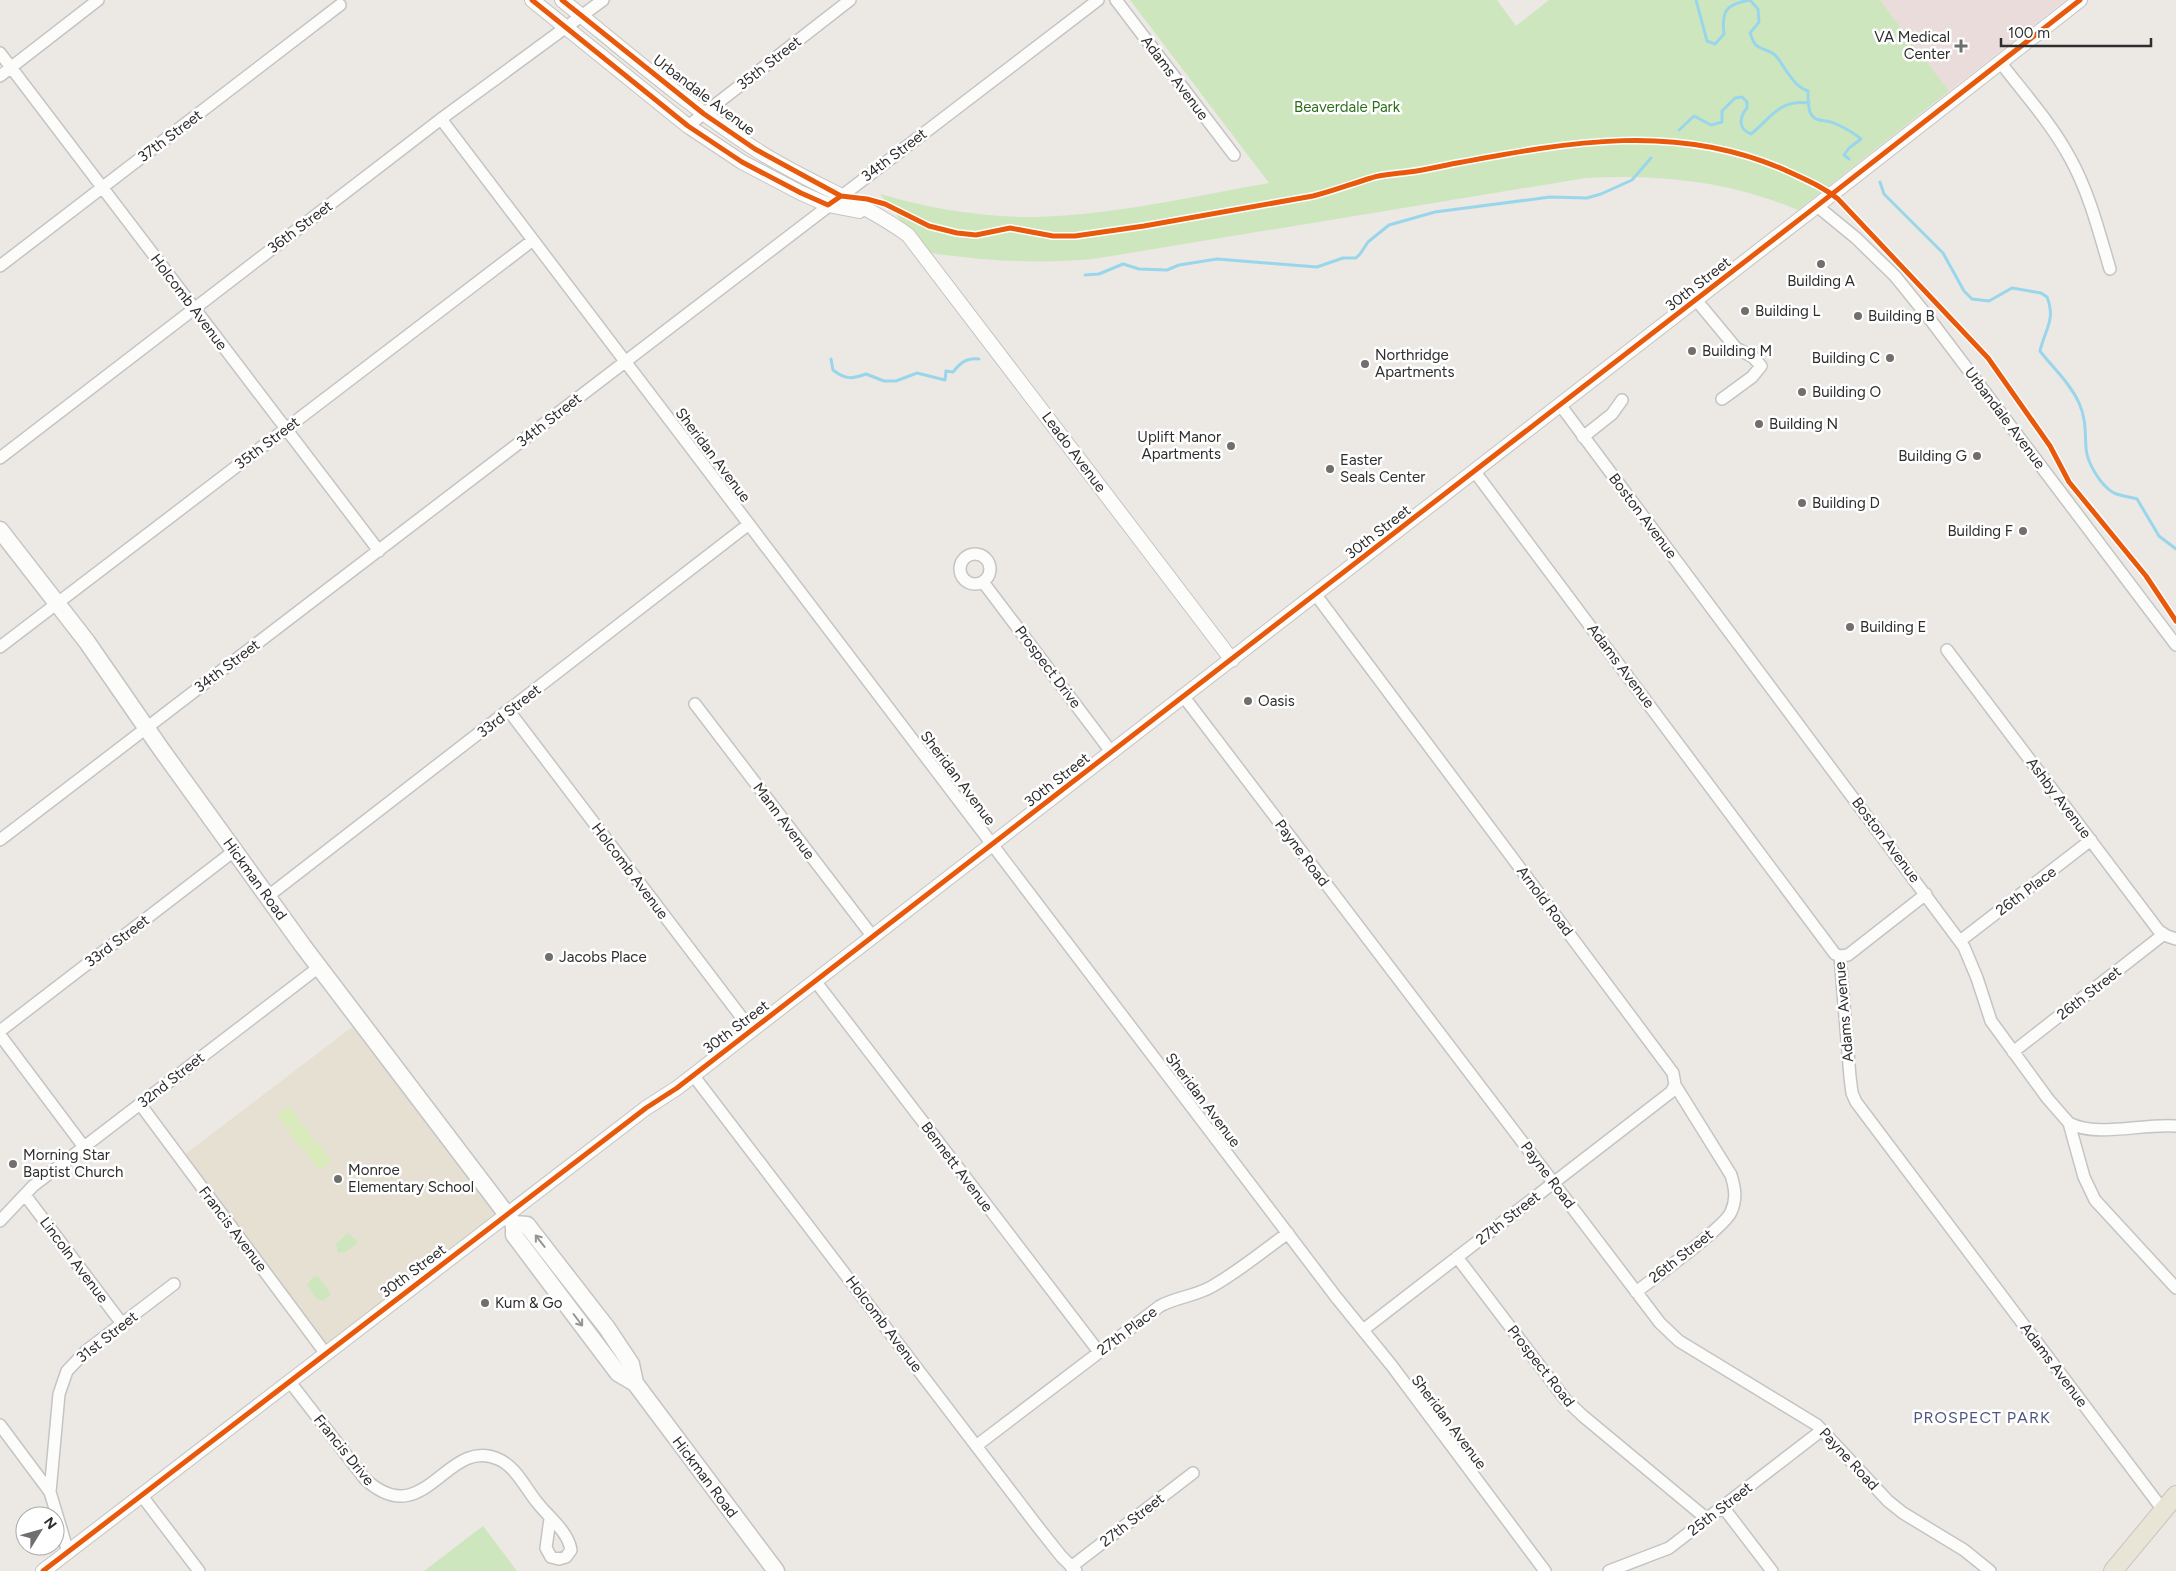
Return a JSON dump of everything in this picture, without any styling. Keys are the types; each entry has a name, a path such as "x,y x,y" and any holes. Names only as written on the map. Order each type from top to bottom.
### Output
{"main road":[{"name":"Hickman Road","path":"0,530 87,642 267,897 511,1220 527,1225 584,1297 631,1364 635,1383 776,1571"},
{"path":"2114,1571 2176,1495"}],"street":[{"path":"0,76 98,0"},
{"name":"Urbandale Avenue","path":"532,0 688,126 742,162 828,205 867,211"},
{"name":"Urbandale Avenue","path":"562,0 704,114 755,149 867,211 888,220 908,235 915,244"},
{"name":"36th Street","path":"0,458 442,119 603,0"},
{"name":"35th Street","path":"688,126 850,0"},
{"name":"34th Street","path":"0,840 1098,0"},
{"name":"Adams Avenue","path":"1116,0 1234,155"},
{"name":"30th Street","path":"43,1571 326,1354 511,1220 646,1108 752,1031 1316,596 1697,301 2080,0"},
{"name":"37th Street","path":"0,266 340,5"},
{"name":"Holcomb Avenue","path":"0,53 379,551"},
{"path":"2000,62 2057,136 2071,159 2088,198 2110,269"},
{"name":"Sheridan Avenue","path":"442,119 1545,1571"},
{"name":"Urbandale Avenue","path":"1817,206 1856,238 1888,270 1929,318 2176,645"},
{"name":"35th Street","path":"0,647 533,240"},
{"name":"Leado Avenue","path":"915,244 1232,660"},
{"path":"1697,301 1736,348 1753,357 1760,366 1752,376 1722,399"},
{"path":"1584,437 1612,414 1622,400"},
{"name":"Boston Avenue","path":"1561,406 1960,941 1978,978 1991,1021 2048,1099 2069,1123 2084,1178 2095,1200 2176,1288"},
{"name":"Adams Avenue","path":"1476,472 1835,954 1840,956 1850,1078 1852,1093 1856,1102 2163,1510"},
{"name":"33rd Street","path":"267,897 509,712 749,524"},
{"name":"Prospect Drive","path":"983,582 1112,753"},
{"name":"Arnold Road","path":"1316,596 1673,1073 1675,1085 1731,1175 1735,1187 1735,1201 1726,1221"},
{"name":"Ashby Avenue","path":"1947,650 2164,934 2176,939"},
{"name":"Payne Road","path":"1184,697 1660,1323 1680,1341 1802,1414 1822,1430 1888,1501 1903,1513 1964,1550 1990,1571"},
{"name":"Mann Avenue","path":"695,704 873,938"},
{"name":"Holcomb Avenue","path":"509,712 752,1031"},
{"name":"26th Place","path":"1960,941 2091,840"},
{"name":"33rd Street","path":"0,1031 234,851"},
{"path":"1840,956 1848,954 1926,894"},
{"name":"26th Street","path":"2013,1052 2164,934"},
{"name":"32nd Street","path":"0,1221 33,1186 319,967"},
{"name":"Bennett Avenue","path":"816,982 1099,1352"},
{"path":"0,1035 84,1147"},
{"name":"Holcomb Avenue","path":"693,1075 1038,1528 1074,1569"},
{"name":"27th Street","path":"1363,1330 1671,1092 1675,1085"},
{"name":"Francis Avenue","path":"140,1104 326,1354"},
{"path":"2069,1123 2080,1129 2092,1131 2156,1124 2176,1126"},
{"name":"Lincoln Avenue","path":"25,1195 123,1324"},
{"name":"26th Street","path":"1636,1292 1726,1221"},
{"name":"27th Place","path":"976,1446 1160,1306 1175,1298 1194,1295 1211,1287 1288,1233"},
{"name":"Prospect Road","path":"1457,1257 1565,1399 1582,1416 1707,1519"},
{"name":"31st Street","path":"50,1492 62,1384 76,1360 174,1284"},
{"name":"Francis Drive","path":"290,1382 365,1479 376,1489 398,1496 409,1496 427,1487 461,1461 472,1457 485,1456 498,1459 510,1467 550,1519"},
{"path":"0,1425 50,1492 68,1552"},
{"name":"25th Street","path":"1609,1571 1669,1548 1822,1430"},
{"name":"27th Street","path":"1074,1569 1193,1473"},
{"path":"142,1496 199,1571"},
{"path":"1723,1507 1772,1571"}],"shaded area":[{"name":"VA Medical Center","path":"1880,0 2066,0 1949,91"},
{"name":"Monroe Elementary School","path":"360,1021 507,1215 326,1354 180,1158"}],"green space":[{"name":"Beaverdale Park","path":"1130,0 1497,0 1516,26 1549,0 1880,0 1949,91 1798,210 1746,192 1694,182 1640,177 1586,178 1093,259 1009,261 925,252 880,194 968,213 1035,217 1110,211 1269,183"},
{"path":"289,1106 300,1121 288,1130 277,1115"},
{"path":"301,1122 315,1141 303,1150 289,1132"},
{"path":"317,1142 331,1161 319,1170 305,1151"},
{"path":"347,1233 357,1240 357,1244 346,1252 338,1253 336,1244"},
{"path":"318,1276 331,1294 323,1301 316,1298 307,1285 312,1278"},
{"path":"483,1526 517,1571 424,1571"}],"waterway":[{"path":"1696,0 1707,41 1715,44 1724,34 1723,26 1727,10 1731,6 1750,0 1758,9 1759,22 1750,33 1755,44 1774,54 1794,81 1808,91 1810,112 1814,118 1841,126 1861,139 1849,148 1844,155 1849,159"},
{"path":"1679,130 1694,116 1711,125 1722,122 1722,111 1735,98 1742,97 1747,102 1747,108 1742,115 1741,122 1744,129 1751,134 1770,116 1783,107 1790,104 1809,103"},
{"path":"1085,275 1099,274 1123,264 1139,269 1167,270 1179,265 1217,259 1317,267 1343,258 1356,258 1368,242 1389,225 1435,212 1550,197 1587,198 1601,194 1632,180 1651,158"},
{"path":"1880,182 1884,194 1943,253 1964,291 1972,299 1989,301 2012,288 2041,293 2047,297 2050,318 2040,351 2066,382 2079,403 2084,420 2087,454 2092,467 2109,490 2137,499 2159,536 2176,549"},
{"path":"831,359 833,370 842,376 853,378 866,374 884,381 896,381 917,373 945,380 946,371 953,372 964,361 979,359"}],"cycle path":[{"path":"532,0 688,126 742,162 828,205 841,196"},
{"path":"562,0 704,114 755,149 841,196 867,199 885,204 929,226 957,233 976,235 1010,228 1053,236 1075,236 1144,226 1313,196 1380,176 1540,148 1581,143 1663,141 1704,146 1744,155 1785,170 1819,186 1838,199 1988,358 2050,446 2069,482 2146,576 2176,621"},
{"path":"43,1571 646,1108 677,1088 1029,818 2080,0"}],"place":[{"name":"VA Medical Center","path":"1961,46"},
{"name":"Building A","path":"1821,264"},
{"name":"Building L","path":"1745,311"},
{"name":"Building B","path":"1858,316"},
{"name":"Building M","path":"1692,351"},
{"name":"Building C","path":"1890,358"},
{"name":"Northridge Apartments","path":"1365,364"},
{"name":"Building O","path":"1802,392"},
{"name":"Building N","path":"1759,424"},
{"name":"Uplift Manor Apartments","path":"1231,446"},
{"name":"Building G","path":"1977,456"},
{"name":"Easter Seals Center","path":"1330,469"},
{"name":"Building D","path":"1802,503"},
{"name":"Building F","path":"2023,531"},
{"name":"Building E","path":"1850,627"},
{"name":"Oasis","path":"1248,701"},
{"name":"Jacobs Place","path":"549,957"},
{"name":"Morning Star Baptist Church","path":"13,1164"},
{"name":"Monroe Elementary School","path":"338,1179"},
{"name":"Kum & Go","path":"485,1303"}],"district":[{"name":"PROSPECT PARK","path":"1982,1417"}]}
